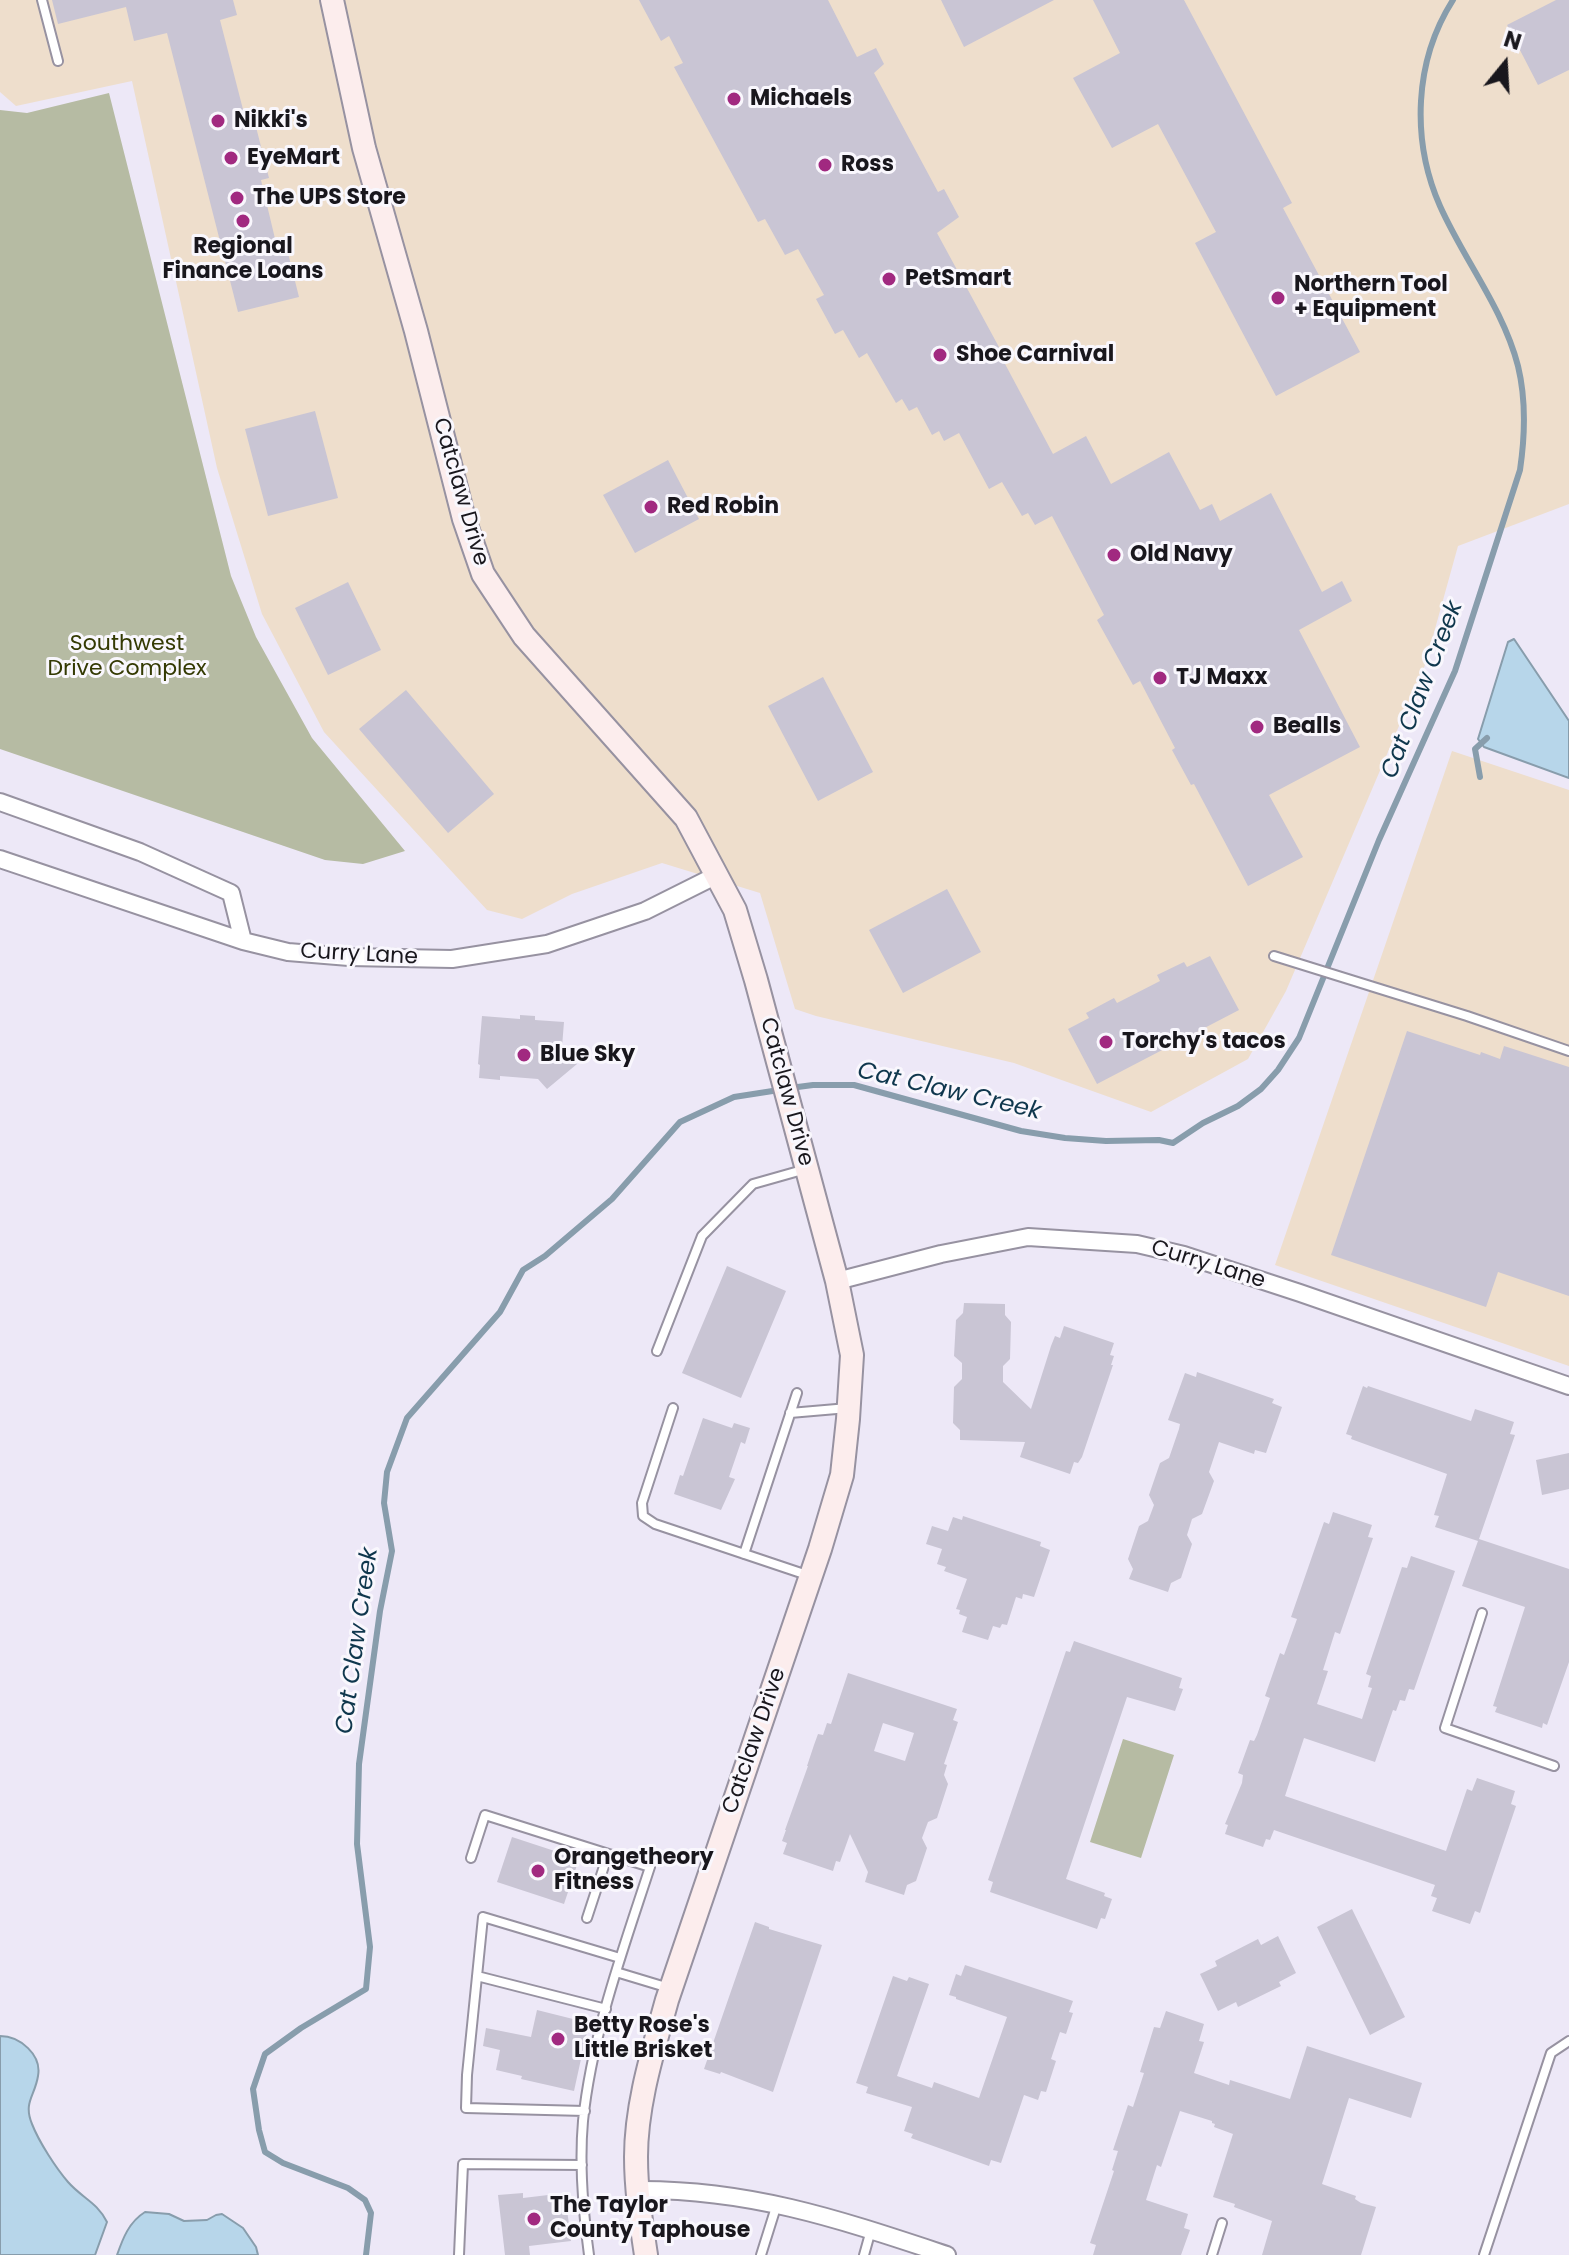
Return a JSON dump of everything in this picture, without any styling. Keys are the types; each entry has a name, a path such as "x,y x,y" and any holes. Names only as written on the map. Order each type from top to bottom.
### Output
{"street":[{"name":"Catclaw Drive","path":"332,0 364,148 416,331 464,519 483,574 524,636 686,818 735,910 837,1281 852,1355 842,1475 651,2057 636,2153 637,2190 646,2255"},
{"path":"0,802 140,852 231,893 243,941"},
{"name":"Curry Lane","path":"0,859 243,941 288,952 334,957 452,959 547,944 645,911 717,875"},
{"name":"Curry Lane","path":"837,1281 941,1254 1028,1237 1137,1244 1184,1255 1569,1386"},
{"path":"637,2190 683,2190 777,2203 947,2255"}],"lane":[{"path":"42,0 58,61"},
{"path":"1274,956 1569,1051"},
{"path":"657,1351 702,1236 753,1184 806,1169"},
{"path":"744,1554 797,1393"},
{"path":"673,1408 642,1503 643,1516 655,1524 811,1577"},
{"path":"790,1413 849,1408"},
{"path":"1482,1613 1445,1728 1554,1766"},
{"path":"471,1858 485,1815 650,1867 616,1972 588,2088 582,2165 589,2255"},
{"path":"587,1918 608,1854"},
{"path":"585,2111 466,2108 483,1917 620,1958"},
{"path":"616,1972 671,1989"},
{"path":"477,1976 606,2009"},
{"path":"1484,2255 1551,2053 1569,2041"},
{"path":"459,2255 463,2164 582,2165"},
{"path":"761,2255 777,2203"},
{"path":"1212,2255 1222,2223"},
{"path":"864,2255 871,2230"}],"shaded area":[{"path":"0,0 1569,0 1569,504 1458,546 1425,665 1286,991 1248,1059 1151,1112 1014,1063 816,1016 795,1009 760,893 662,863 572,894 522,919 487,910 324,732 262,614 217,468 132,81 16,106 0,92"},
{"path":"1452,751 1569,790 1569,1366 1275,1265"}],"green space":[{"name":"Southwest Drive Complex","path":"109,93 231,576 256,637 312,738 405,851 363,864 325,860 0,749 0,110 27,113"},
{"path":"1123,1739 1174,1755 1141,1858 1090,1842"}],"water":[{"path":"1514,639 1569,721 1569,778 1484,747 1478,739 1508,642"},
{"path":"0,2036 15,2039 33,2054 38,2076 29,2110 35,2131 63,2176 99,2210 107,2222 95,2255 0,2255"},
{"path":"145,2212 169,2214 184,2221 207,2220 222,2214 243,2228 258,2255 117,2255 131,2226"}],"building":[{"path":"52,0 233,0 237,15 220,20 247,125 255,123 269,178 261,180 277,247 286,245 299,297 238,312 167,33 134,41 126,7 58,24"},
{"path":"639,0 828,0 857,57 876,48 884,64 874,73 938,192 944,189 959,217 937,233 1053,454 1086,436 1111,484 1169,452 1200,510 1212,504 1220,521 1271,493 1322,592 1342,581 1352,601 1299,630 1360,747 1269,795 1303,857 1248,886 1194,784 1191,785 1172,750 1175,748 1140,681 1133,685 1097,620 1104,615 1052,516 1035,525 1028,513 1022,516 1002,482 989,489 959,433 944,441 939,431 932,435 917,407 909,411 902,399 896,403 867,353 859,358 843,330 835,334 816,299 824,295 798,249 785,255 765,219 758,222 674,67 683,63 669,36 661,41"},
{"path":"941,0 1054,0 964,47"},
{"path":"1093,0 1184,0 1292,203 1283,208 1360,352 1276,396 1195,243 1216,232 1158,124 1112,148 1073,78 1120,53"},
{"path":"1556,0 1569,0 1569,70 1538,85 1507,25"},
{"path":"315,411 338,498 268,516 245,429"},
{"name":"Red Robin","path":"668,460 699,519 635,553 603,495"},
{"path":"348,582 381,650 328,675 295,608"},
{"path":"823,677 873,772 818,801 768,706"},
{"path":"406,690 494,794 448,833 359,729"},
{"path":"947,889 981,952 903,993 869,930"},
{"path":"1210,956 1239,1010 1097,1084 1068,1029 1089,1018 1086,1013 1114,998 1117,1003 1160,981 1157,975 1184,962 1187,967"},
{"name":"Blue Sky","path":"520,1015 535,1016 535,1020 564,1022 562,1047 577,1064 547,1089 538,1079 479,1078 482,1016 520,1019"},
{"path":"1407,1031 1480,1055 1481,1052 1500,1059 1504,1046 1569,1067 1569,1296 1498,1272 1486,1307 1331,1255"},
{"path":"727,1266 786,1291 741,1398 682,1373"},
{"path":"964,1303 1005,1304 1005,1315 1011,1322 1010,1359 1003,1366 1003,1382 1031,1409 1051,1346 1055,1336 1060,1338 1064,1326 1114,1343 1110,1355 1114,1356 1113,1365 1082,1457 1078,1463 1074,1462 1070,1474 1020,1457 1025,1442 960,1440 960,1430 953,1423 954,1387 962,1379 962,1363 954,1356 956,1320 963,1313"},
{"path":"1197,1372 1274,1399 1272,1403 1282,1407 1266,1453 1255,1450 1254,1454 1219,1442 1209,1472 1214,1481 1202,1514 1192,1519 1187,1535 1192,1544 1181,1578 1171,1583 1168,1592 1129,1579 1133,1569 1128,1559 1139,1526 1148,1521 1154,1505 1149,1495 1160,1463 1169,1458 1179,1429 1180,1424 1168,1420 1185,1373 1196,1377"},
{"path":"1363,1386 1471,1421 1475,1409 1514,1422 1510,1434 1515,1435 1479,1539 1569,1569 1569,1662 1547,1725 1543,1723 1542,1728 1495,1712 1497,1707 1493,1706 1525,1607 1462,1586 1478,1541 1435,1527 1439,1516 1434,1515 1447,1474 1351,1439 1352,1436 1346,1434"},
{"path":"703,1418 732,1428 734,1423 750,1428 745,1444 741,1442 729,1477 735,1479 721,1510 674,1494"},
{"path":"1569,1453 1569,1489 1542,1495 1536,1460"},
{"path":"1333,1512 1372,1525 1368,1537 1373,1538 1340,1634 1335,1632 1323,1670 1328,1671 1317,1704 1362,1719 1372,1688 1368,1687 1371,1676 1366,1674 1402,1567 1407,1568 1411,1556 1455,1571 1414,1690 1409,1689 1405,1701 1400,1700 1396,1711 1393,1710 1375,1762 1304,1738 1285,1796 1446,1851 1467,1789 1472,1791 1477,1778 1515,1791 1511,1804 1516,1806 1480,1913 1475,1911 1470,1924 1432,1911 1437,1898 1431,1896 1435,1885 1274,1830 1263,1847 1225,1834 1228,1825 1225,1824 1242,1783 1243,1775 1238,1773 1250,1740 1254,1741 1257,1735 1270,1698 1265,1696 1280,1653 1284,1655 1297,1619 1291,1617 1324,1522 1329,1524"},
{"path":"963,1516 1041,1542 1040,1546 1050,1550 1034,1597 1023,1594 1022,1599 1016,1597 1007,1625 1002,1624 1000,1628 993,1626 988,1640 962,1632 967,1617 956,1609 967,1579 944,1571 946,1567 937,1564 942,1549 926,1544 932,1526 948,1531 953,1517 962,1520"},
{"path":"1074,1641 1182,1678 1179,1688 1183,1689 1175,1711 1127,1697 1066,1879 1105,1893 1104,1896 1112,1899 1105,1919 1101,1918 1097,1929 990,1892 993,1882 988,1880 1066,1651 1070,1652"},
{"path":"848,1673 957,1709 953,1720 958,1722 944,1764 947,1765 944,1775 948,1784 937,1818 928,1822 922,1838 927,1848 916,1881 907,1885 904,1895 865,1882 868,1872 850,1834 840,1862 836,1861 833,1871 783,1854 787,1843 782,1841 785,1830 818,1734 823,1735 827,1723 831,1724","holes":["883,1723 914,1733 905,1761 874,1751"]},
{"name":"Orangetheory Fitness","path":"512,1837 579,1859 564,1904 497,1882"},
{"path":"1352,1909 1405,2017 1370,2035 1317,1927"},
{"path":"755,1922 822,1945 773,2092 721,2072 704,2069"},
{"path":"1278,1936 1296,1973 1279,1982 1281,1986 1238,2007 1236,2002 1218,2011 1200,1974 1217,1966 1215,1961 1258,1939 1261,1945"},
{"path":"965,1965 1073,2001 1069,2012 1073,2013 1066,2034 1060,2032 1051,2059 1056,2061 1046,2092 1041,2091 1038,2100 1024,2095 1001,2163 991,2160 989,2166 911,2138 913,2134 904,2131 912,2107 866,2093 868,2087 856,2083 893,1976 907,1981 909,1977 929,1984 897,2076 932,2088 934,2082 979,2098 1007,2017 949,1995 956,1974 961,1976"},
{"name":"Betty Rose's Little Brisket","path":"537,2010 573,2019 574,2014 590,2018 574,2091 496,2070 500,2050 483,2046 486,2028 531,2037"},
{"path":"1166,2011 1204,2024 1199,2041 1204,2042 1194,2073 1229,2085 1230,2080 1290,2099 1307,2046 1422,2083 1411,2118 1349,2098 1322,2184 1376,2207 1361,2255 1262,2255 1272,2221 1213,2197 1233,2134 1214,2127 1212,2121 1180,2111 1146,2200 1188,2214 1184,2228 1190,2230 1181,2255 1093,2255 1096,2245 1090,2243 1114,2171 1118,2151 1113,2150 1128,2105 1133,2107 1154,2027 1160,2028"},
{"name":"The Taylor County Taphouse","path":"523,2193 523,2198 565,2193 571,2241 529,2246 530,2255 505,2255 498,2195"}],"waterway":[{"name":"Cat Claw Creek","path":"790,1088 854,1085 1021,1131 1065,1138 1173,1143 1203,1123 1238,1106 1261,1089 1299,1038 1379,840 1455,671 1520,470 1524,418 1518,366 1503,324 1440,206 1424,155 1421,128 1424,75 1430,49 1453,0"},
{"path":"1480,777 1475,749 1487,738"},
{"name":"Cat Claw Creek","path":"366,2255 371,2213 365,2200 348,2188 283,2163 265,2152 253,2089 265,2054 366,1989 370,1947 357,1844 359,1764 380,1611 392,1551 384,1503 387,1472 407,1418 500,1312 523,1270 545,1256 612,1199 680,1122 734,1097 779,1090"}],"place":[{"name":"Michaels","path":"734,99"},
{"name":"Nikki's","path":"218,121"},
{"name":"EyeMart","path":"231,158"},
{"name":"Ross","path":"825,165"},
{"name":"The UPS Store","path":"237,198"},
{"name":"Regional Finance Loans","path":"243,221"},
{"name":"PetSmart","path":"889,279"},
{"name":"Northern Tool + Equipment","path":"1278,298"},
{"name":"Shoe Carnival","path":"940,355"},
{"name":"Red Robin","path":"651,507"},
{"name":"Old Navy","path":"1114,555"},
{"name":"TJ Maxx","path":"1160,678"},
{"name":"Bealls","path":"1257,727"},
{"name":"Torchy's tacos","path":"1106,1042"},
{"name":"Blue Sky","path":"524,1055"},
{"name":"Orangetheory Fitness","path":"538,1871"},
{"name":"Betty Rose's Little Brisket","path":"558,2039"},
{"name":"The Taylor County Taphouse","path":"534,2219"}]}
